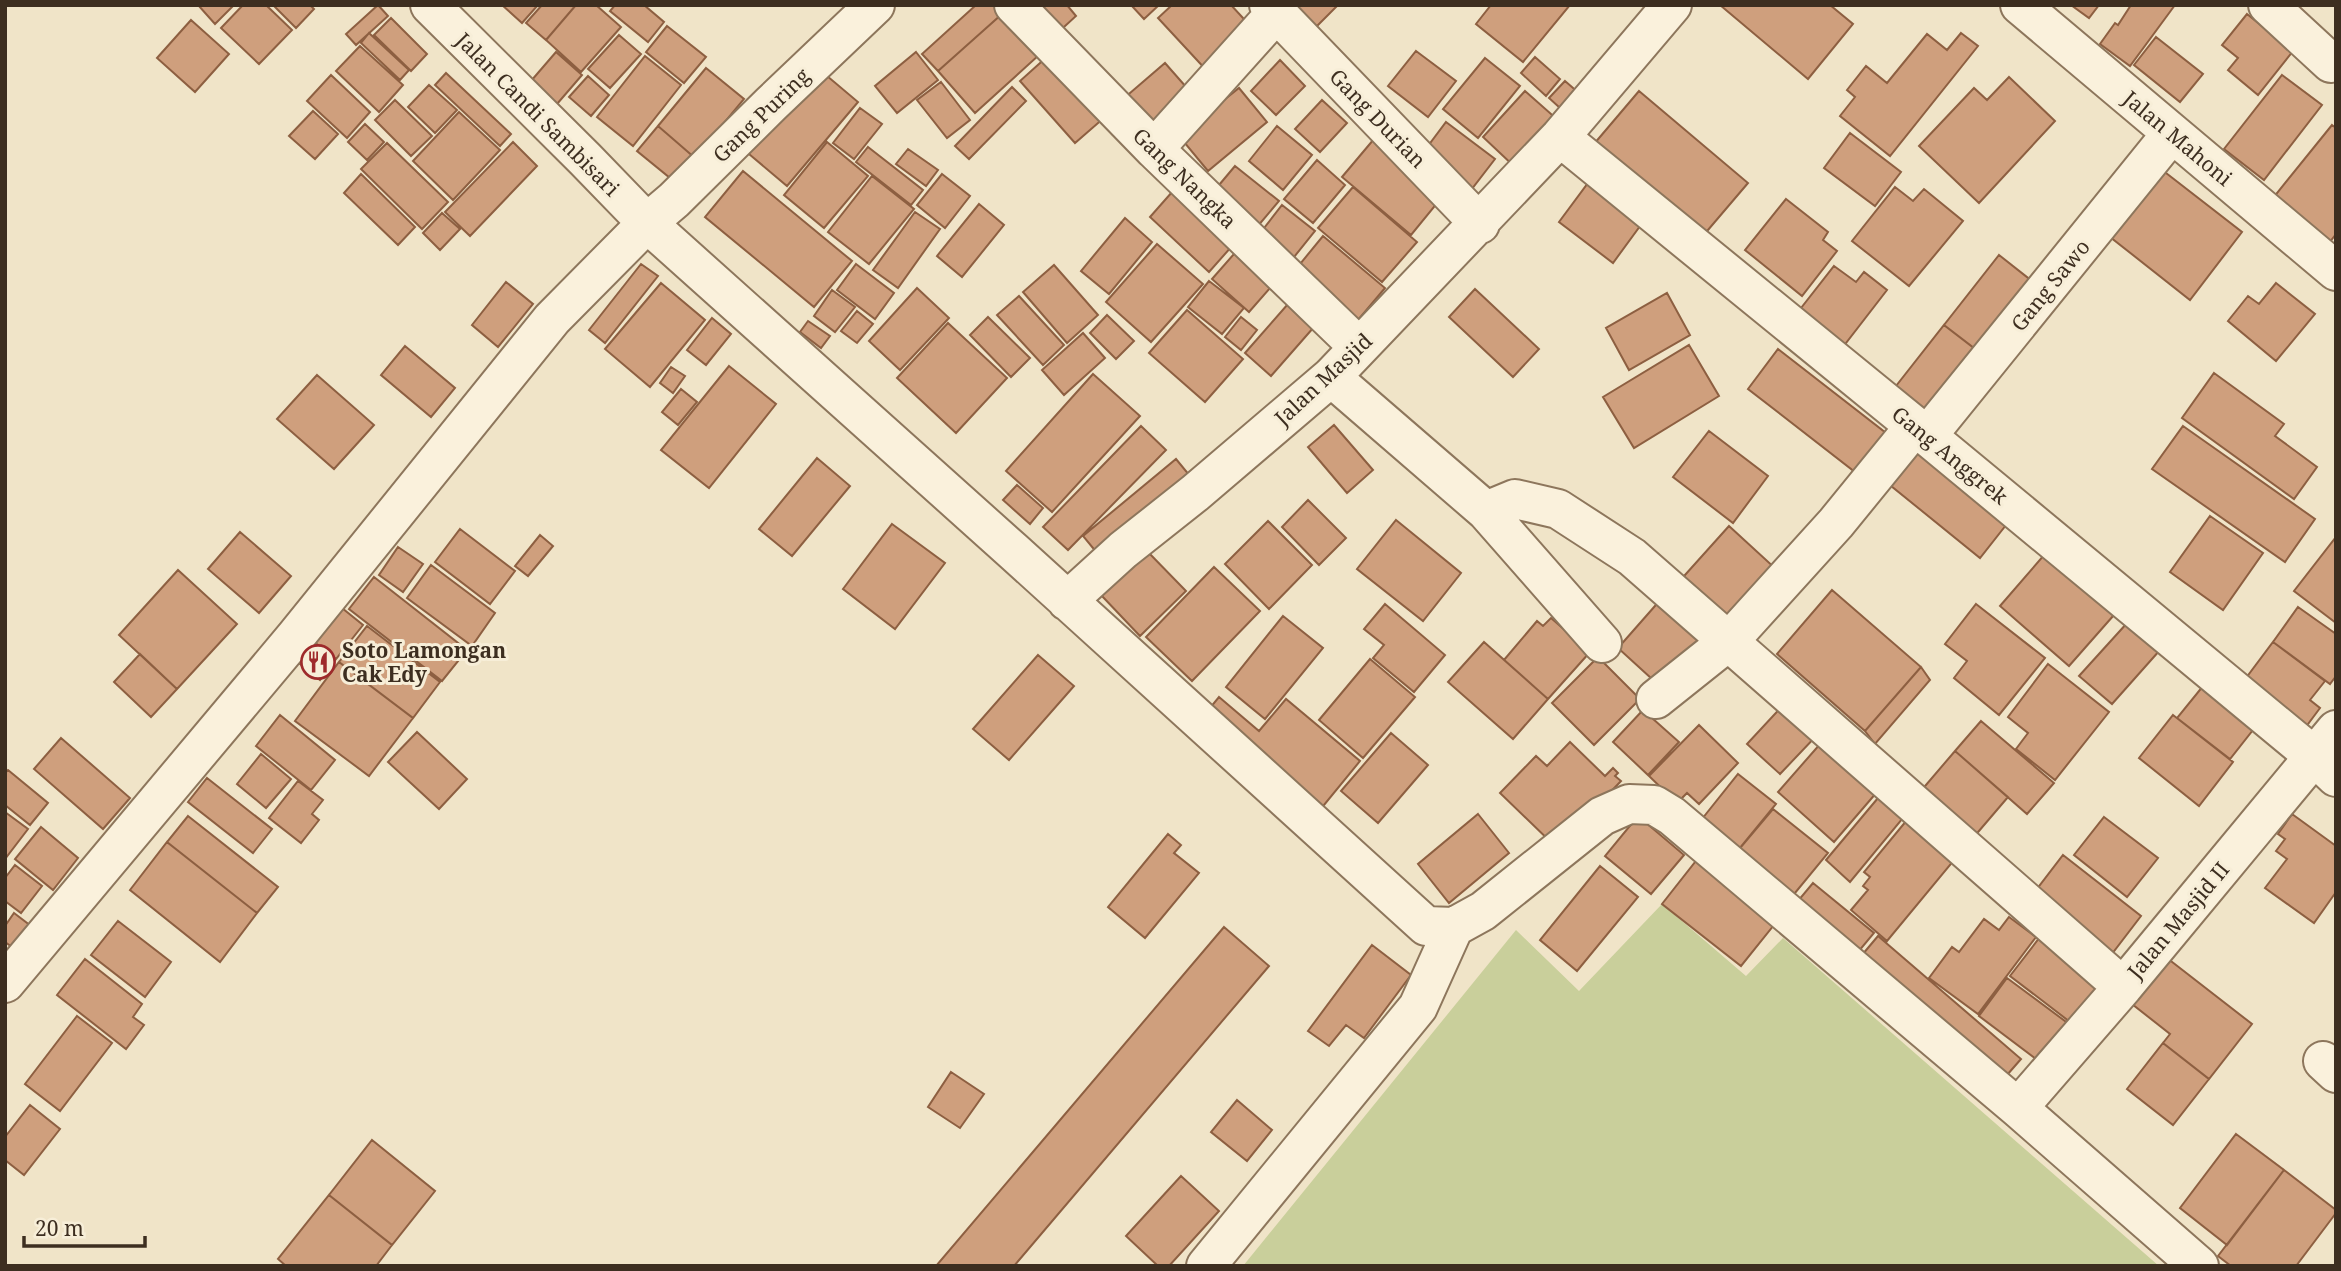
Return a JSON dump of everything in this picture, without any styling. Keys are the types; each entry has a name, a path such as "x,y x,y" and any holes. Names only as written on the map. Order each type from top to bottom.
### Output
{"street":[{"name":"Jalan Candi Sambisari","path":"429,5 647,223 1400,904 1426,926 1454,928"},
{"name":"Gang Puring","path":"5,984 279,656 552,320 647,223 875,5"},
{"name":"Gang Nangka","path":"1014,5 1154,149 1359,347"},
{"name":"Jalan Mahoni","path":"2020,5 2336,271"},
{"path":"2268,5 2331,63"},
{"path":"1154,149 1273,9"},
{"name":"Gang Durian","path":"1273,9 1480,224"},
{"name":"Jalan Masjid","path":"1067,601 1123,550 1195,493 1331,377 1480,224 1560,137 1657,11"},
{"name":"Gang Sawo","path":"1656,699 1730,640 1921,431 2172,133"},
{"name":"Gang Anggrek","path":"1560,137 1921,431 2329,755"},
{"path":"1331,377 1486,511 1602,643"},
{"path":"1486,511 1516,499 1558,509 1632,557 1730,640 2123,987"},
{"name":"Jalan Masjid II","path":"2018,1108 2329,755"},
{"path":"1206,1266 1418,1007 1454,928 1483,911 1602,816 1629,804 1654,805 1672,816 2018,1108 2199,1266"}],"green space":[{"path":"1662,904 1746,976 1783,938 2159,1266 1243,1266 1516,930 1579,991"}],"building":[{"path":"198,5 234,5 215,24"},
{"path":"243,5 266,5 292,30 259,64 221,28"},
{"path":"273,5 310,5 314,9 296,28"},
{"path":"378,5 388,16 356,45 346,34"},
{"path":"502,5 538,5 522,23"},
{"path":"542,5 576,5 546,40 526,23"},
{"path":"576,5 596,5 621,27 581,72 546,40"},
{"path":"615,5 644,5 664,22 648,42 610,11"},
{"path":"976,5 995,5 1002,14 938,71 922,54"},
{"path":"1023,5 1067,5 1076,16 1052,38"},
{"path":"1131,5 1159,5 1144,19"},
{"path":"1172,5 1231,5 1255,31 1209,73 1158,18"},
{"path":"1295,5 1338,5 1316,27"},
{"path":"1491,5 1570,5 1523,62 1476,24"},
{"path":"1720,5 1830,5 1853,24 1808,79"},
{"path":"2071,5 2099,5 2089,18"},
{"path":"2131,5 2175,5 2130,66 2100,44 2115,23 2118,25"},
{"path":"1002,14 1039,55 975,113 938,71"},
{"path":"2247,14 2293,51 2258,95 2228,70 2238,58 2222,45"},
{"path":"391,18 427,54 411,71 374,35"},
{"path":"191,20 229,54 195,92 157,58"},
{"path":"667,26 706,57 684,83 646,52"},
{"path":"369,33 409,70 400,80 361,43"},
{"path":"1961,33 1978,46 1890,156 1840,116 1855,97 1847,90 1866,66 1887,83 1927,34 1947,50"},
{"path":"619,35 641,54 610,88 588,69"},
{"path":"2156,37 2203,74 2180,102 2134,65"},
{"path":"360,46 403,85 379,112 336,71"},
{"path":"1416,51 1456,81 1428,117 1388,86"},
{"path":"556,52 582,75 557,104 531,81"},
{"path":"916,52 938,80 897,113 875,86"},
{"path":"1049,55 1105,117 1075,143 1020,81"},
{"path":"645,56 681,85 633,146 597,117"},
{"path":"1535,57 1560,79 1546,96 1521,73"},
{"path":"1485,58 1520,86 1478,138 1443,109"},
{"path":"1280,60 1305,86 1276,115 1251,91"},
{"path":"1165,63 1194,96 1153,133 1123,99"},
{"path":"814,65 858,102 787,186 743,149"},
{"path":"706,68 744,99 695,158 658,126"},
{"path":"446,73 511,134 500,146 435,85"},
{"path":"331,75 370,112 347,138 307,101"},
{"path":"2282,75 2322,105 2264,180 2224,149"},
{"path":"588,76 609,95 591,116 569,97"},
{"path":"2009,77 2055,121 1979,203 1919,146 1974,88 1987,100"},
{"path":"1565,81 1587,100 1571,118 1549,98"},
{"path":"941,82 970,120 947,138 917,100"},
{"path":"429,85 457,110 435,133 408,107"},
{"path":"1012,87 1026,101 969,159 955,146"},
{"path":"1239,88 1267,122 1208,171 1179,136"},
{"path":"1525,91 1559,121 1517,169 1483,137"},
{"path":"1639,91 1748,183 1702,237 1594,144"},
{"path":"395,100 432,136 411,156 375,120"},
{"path":"1322,100 1347,123 1320,152 1295,129"},
{"path":"860,108 882,124 854,159 833,143"},
{"path":"313,111 338,134 315,159 289,136"},
{"path":"459,112 500,150 453,200 413,161"},
{"path":"1446,122 1495,159 1471,190 1422,154"},
{"path":"365,124 384,142 367,160 348,142"},
{"path":"2332,125 2336,128 2336,234 2329,243 2273,198"},
{"path":"658,126 695,158 675,182 637,151"},
{"path":"1277,126 1312,155 1283,190 1249,161"},
{"path":"1850,133 1901,172 1875,206 1824,168"},
{"path":"1374,139 1443,196 1411,235 1342,177"},
{"path":"513,142 537,166 470,236 445,212"},
{"path":"827,142 868,176 824,228 784,195"},
{"path":"387,143 448,202 422,229 361,169"},
{"path":"868,147 923,190 911,205 856,162"},
{"path":"908,149 938,170 926,186 896,164"},
{"path":"1317,160 1345,185 1313,223 1284,199"},
{"path":"1235,166 1279,201 1252,233 1209,197"},
{"path":"2157,166 2242,232 2190,300 2105,233"},
{"path":"743,171 852,261 814,307 705,217"},
{"path":"361,174 415,227 398,245 344,193"},
{"path":"942,174 970,196 945,228 917,205"},
{"path":"872,176 914,209 869,264 828,232"},
{"path":"1180,183 1240,237 1209,272 1150,217"},
{"path":"1588,183 1643,222 1613,263 1559,222"},
{"path":"1353,187 1417,242 1382,282 1318,228"},
{"path":"1895,187 1913,201 1924,189 1963,221 1909,286 1852,241"},
{"path":"1786,199 1828,232 1823,240 1837,251 1802,296 1745,250"},
{"path":"979,204 1004,225 962,277 937,256"},
{"path":"1282,205 1315,231 1286,267 1254,241"},
{"path":"915,212 940,229 898,288 873,270"},
{"path":"442,213 460,229 440,250 423,233"},
{"path":"1125,218 1152,242 1109,294 1081,271"},
{"path":"1323,236 1385,288 1353,326 1291,275"},
{"path":"1157,244 1203,284 1151,342 1106,302"},
{"path":"1241,246 1278,279 1249,312 1212,279"},
{"path":"1999,255 2037,285 1983,355 1944,325"},
{"path":"641,264 658,276 605,343 589,330"},
{"path":"856,264 894,293 875,319 837,290"},
{"path":"1054,265 1098,315 1067,343 1023,292"},
{"path":"1834,266 1856,282 1864,272 1887,290 1839,352 1794,317"},
{"path":"1209,281 1244,308 1222,334 1188,307"},
{"path":"506,282 533,304 498,347 472,325"},
{"path":"661,283 705,320 650,387 605,349"},
{"path":"2276,283 2315,314 2276,361 2228,321 2248,296 2259,304"},
{"path":"917,288 949,318 900,370 869,341"},
{"path":"1475,289 1539,349 1513,377 1449,317"},
{"path":"832,290 855,307 835,332 814,316"},
{"path":"1667,293 1690,335 1629,370 1606,328"},
{"path":"1019,296 1064,345 1043,365 997,315"},
{"path":"1295,296 1321,319 1271,376 1245,353"},
{"path":"1187,310 1243,359 1205,402 1149,353"},
{"path":"857,311 873,324 857,343 841,331"},
{"path":"1107,315 1134,341 1116,359 1090,333"},
{"path":"988,317 1030,358 1011,377 970,335"},
{"path":"1241,317 1257,330 1241,350 1225,337"},
{"path":"712,318 731,334 706,365 687,350"},
{"path":"808,321 830,336 821,348 800,332"},
{"path":"948,323 1007,378 956,433 897,378"},
{"path":"1944,325 1983,355 1934,416 1896,386"},
{"path":"1083,333 1105,358 1064,395 1042,370"},
{"path":"1689,345 1719,396 1634,448 1603,397"},
{"path":"405,346 455,388 431,417 381,375"},
{"path":"1778,349 1895,440 1864,479 1748,389"},
{"path":"729,366 776,404 709,488 661,450"},
{"path":"671,367 685,376 673,393 660,383"},
{"path":"2214,373 2284,424 2275,436 2317,467 2294,499 2182,418"},
{"path":"1093,374 1140,416 1052,512 1006,471"},
{"path":"317,375 374,425 334,469 277,419"},
{"path":"681,389 697,402 678,425 662,412"},
{"path":"1334,425 1373,470 1347,493 1308,447"},
{"path":"1141,426 1166,450 1068,550 1043,527"},
{"path":"2183,426 2315,519 2285,562 2152,469"},
{"path":"1709,431 1768,476 1733,523 1673,477"},
{"path":"1909,440 2010,520 1980,558 1880,477"},
{"path":"817,458 850,486 792,556 759,529"},
{"path":"1176,459 1195,482 1102,559 1083,536"},
{"path":"1017,485 1043,508 1030,524 1003,500"},
{"path":"1308,500 1346,538 1319,565 1282,527"},
{"path":"2210,516 2263,553 2223,610 2170,572"},
{"path":"1396,520 1461,573 1423,621 1357,569"},
{"path":"1268,521 1312,565 1269,609 1225,564"},
{"path":"892,524 945,563 895,629 843,589"},
{"path":"1729,526 1777,570 1725,629 1676,585"},
{"path":"460,529 515,571 490,604 435,562"},
{"path":"240,532 291,576 259,613 208,569"},
{"path":"540,535 553,546 528,576 515,566"},
{"path":"2336,537 2336,623 2294,591"},
{"path":"398,547 423,564 403,592 379,575"},
{"path":"2051,547 2121,607 2069,666 2000,606"},
{"path":"1147,551 1186,591 1140,636 1101,595"},
{"path":"431,565 495,613 472,646 407,598"},
{"path":"1214,567 1260,611 1192,681 1146,637"},
{"path":"178,570 237,624 177,689 119,635"},
{"path":"374,577 467,650 442,681 349,609"},
{"path":"1832,590 1921,667 1865,731 1777,654"},
{"path":"1662,598 1708,639 1663,689 1618,648"},
{"path":"337,604 363,625 336,659 309,638"},
{"path":"1385,604 1445,655 1414,692 1373,658 1384,645 1364,629"},
{"path":"1976,604 2045,658 1999,715 1954,678 1967,661 1945,644"},
{"path":"2298,607 2336,634 2336,676 2330,684 2273,642"},
{"path":"1283,616 1323,648 1265,719 1226,687"},
{"path":"1551,618 1590,652 1548,699 1504,660 1537,621 1543,626"},
{"path":"2128,622 2160,650 2112,704 2079,676"},
{"path":"367,626 440,682 413,718 339,662"},
{"path":"309,638 336,659 320,680 294,659"},
{"path":"1484,642 1548,699 1513,739 1448,682"},
{"path":"2273,642 2325,681 2310,700 2320,708 2305,728 2243,682"},
{"path":"140,654 177,689 151,717 114,682"},
{"path":"1038,655 1074,686 1009,760 973,729"},
{"path":"1598,657 1640,699 1594,745 1552,703"},
{"path":"1370,659 1415,697 1363,758 1319,720"},
{"path":"339,662 413,718 369,776 295,721"},
{"path":"2048,664 2109,712 2055,780 2016,749 2028,733 2008,717"},
{"path":"1921,667 1930,680 1875,744 1865,731"},
{"path":"2212,675 2264,716 2230,759 2177,718"},
{"path":"1219,697 1259,731 1286,699 1360,761 1315,816 1200,720"},
{"path":"1786,702 1819,733 1780,774 1747,744"},
{"path":"1643,710 1679,742 1648,775 1613,742"},
{"path":"280,715 335,760 311,790 256,746"},
{"path":"2173,715 2233,762 2199,806 2139,758"},
{"path":"1981,721 2054,783 2027,814 1955,751"},
{"path":"1699,725 1738,763 1699,804 1687,793 1677,803 1649,776"},
{"path":"417,732 467,779 439,809 388,762"},
{"path":"1391,733 1428,765 1378,823 1341,791"},
{"path":"61,738 130,798 103,829 34,769"},
{"path":"1570,742 1605,776 1613,768 1618,773 1615,776 1621,781 1557,848 1500,793 1536,756 1547,766"},
{"path":"1821,743 1877,792 1834,842 1778,792"},
{"path":"1955,751 2008,797 1967,845 1914,799"},
{"path":"261,754 291,779 266,808 237,784"},
{"path":"8,770 48,803 30,825 5,805 5,773"},
{"path":"1738,774 1776,804 1735,854 1698,824"},
{"path":"207,778 272,829 253,853 188,802"},
{"path":"298,781 323,800 312,814 319,820 301,843 269,818"},
{"path":"1878,798 1903,818 1850,882 1826,860"},
{"path":"1773,809 1828,853 1790,899 1735,854"},
{"path":"5,812 28,829 5,859"},
{"path":"1478,814 1509,853 1449,903 1418,864"},
{"path":"2292,814 2336,846 2336,892 2314,923 2265,888 2287,859 2276,851 2285,839 2278,834"},
{"path":"188,816 278,887 257,913 167,842"},
{"path":"1638,816 1684,855 1651,894 1605,856"},
{"path":"2104,817 2158,858 2127,897 2074,855"},
{"path":"1907,820 1955,859 1887,941 1851,910 1868,890 1863,886 1870,877 1864,872"},
{"path":"41,827 78,858 53,890 15,859"},
{"path":"1168,834 1181,845 1174,853 1199,873 1145,938 1108,907"},
{"path":"167,842 257,913 220,962 130,890"},
{"path":"1703,852 1782,915 1741,966 1662,904"},
{"path":"2063,855 2141,916 2108,959 2030,898"},
{"path":"15,865 42,886 21,913 5,901 5,878"},
{"path":"1600,866 1638,897 1577,971 1540,940"},
{"path":"1813,883 1874,933 1853,958 1792,908"},
{"path":"14,913 31,926 15,949 5,942 5,926"},
{"path":"2009,917 2036,937 1978,1014 1929,978 1952,947 1959,952 1984,919 1999,930"},
{"path":"118,921 171,962 145,997 91,955"},
{"path":"1224,927 1269,966 1014,1266 936,1266"},
{"path":"1878,936 2021,1059 2000,1083 1857,961"},
{"path":"2040,937 2104,985 2074,1025 2010,976"},
{"path":"1372,945 1411,975 1364,1038 1346,1025 1329,1046 1308,1031"},
{"path":"2167,958 2252,1024 2209,1079 2163,1043 2170,1034 2132,1004"},
{"path":"85,959 142,1004 133,1017 144,1025 126,1049 57,995"},
{"path":"2007,978 2073,1027 2044,1065 1979,1016"},
{"path":"77,1016 112,1043 60,1111 25,1084"},
{"path":"2163,1043 2209,1079 2173,1125 2127,1089"},
{"path":"951,1072 984,1094 960,1128 928,1107"},
{"path":"1237,1100 1272,1130 1247,1161 1211,1132"},
{"path":"30,1105 60,1129 24,1175 5,1160 5,1137"},
{"path":"2236,1134 2284,1170 2227,1245 2180,1208"},
{"path":"372,1140 435,1191 392,1245 329,1195"},
{"path":"2284,1170 2336,1210 2336,1213 2296,1266 2231,1266 2218,1256"},
{"path":"1181,1176 1219,1211 1169,1266 1158,1266 1126,1236"},
{"path":"329,1195 392,1245 376,1266 286,1266 278,1259"}],"place":[{"name":"Soto Lamongan Cak Edy","path":"318,662"}]}
